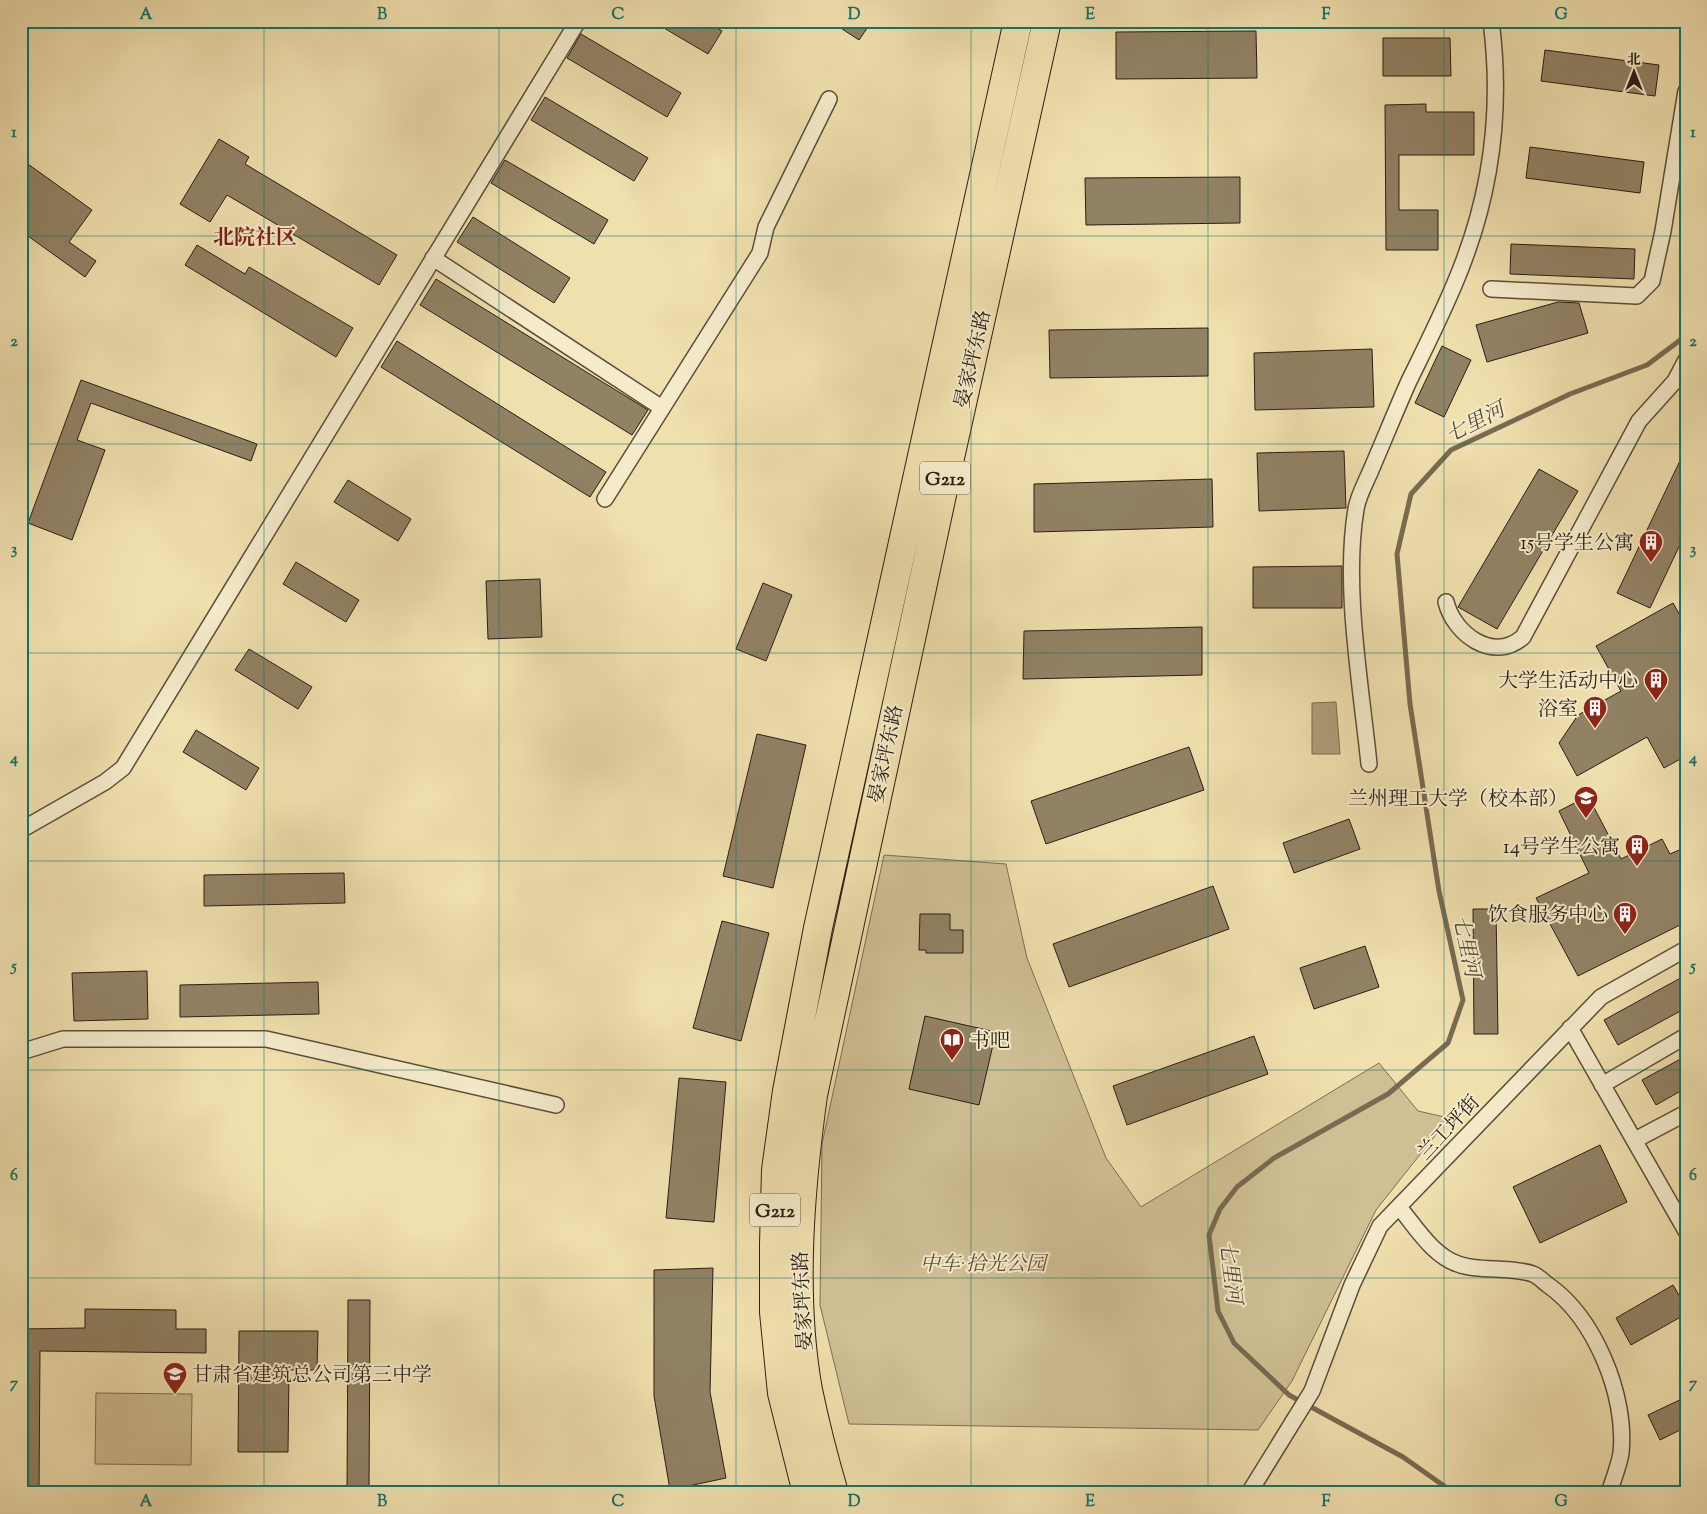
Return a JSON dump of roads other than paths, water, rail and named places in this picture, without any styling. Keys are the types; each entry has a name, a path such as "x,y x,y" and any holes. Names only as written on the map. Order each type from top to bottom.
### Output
{"highway":[{"name":"晏家坪东路","path":"834,1493 795,1391 774,1312 776,1170 787,1090 818,928 1018,21"},
{"name":"晏家坪东路","path":"807,1493 795,1391 800,1311 799,1245 802,1173 813,1095 949,462 1047,21"}],"street":[{"path":"21,830 105,782 122,768 578,21"},
{"path":"1369,764 1353,604 1351,557 1356,507 1400,401 1461,269 1481,206 1488,174 1495,115 1495,56 1491,21"},
{"path":"1491,289 1637,296 1652,281 1686,91"},
{"path":"605,499 760,253 766,227 829,99"},
{"path":"433,258 662,408"},
{"path":"1446,602 1452,621 1465,635 1474,641 1492,646 1502,646 1514,643 1523,637 1639,421 1675,381 1686,360"},
{"name":"兰工坪街","path":"1249,1493 1283,1435 1312,1391 1352,1285 1380,1226 1601,997 1686,950"},
{"path":"1570,1028 1685,1227"},
{"path":"1602,1085 1686,1036"},
{"path":"21,1052 63,1038 266,1038 556,1105"},
{"path":"1635,1140 1686,1113"},
{"path":"1399,1207 1440,1255 1459,1265 1498,1268 1533,1274 1564,1296 1587,1326 1605,1360 1618,1408 1621,1453 1609,1493"}],"waterway":[{"name":"七里河","path":"1454,1493 1403,1457 1289,1395 1234,1343 1218,1311 1209,1235 1220,1209 1237,1187 1274,1158 1388,1094 1448,1043 1463,1000 1439,891 1410,704 1397,554 1411,494 1451,450 1570,394 1647,365 1683,338 1686,329"}],"place":[{"name":"15号学生公寓","path":"1651,563"},
{"name":"大学生活动中心","path":"1656,701"},
{"name":"浴室","path":"1595,729"},
{"name":"兰州理工大学（校本部）","path":"1586,819"},
{"name":"14号学生公寓","path":"1637,867"},
{"name":"饮食服务中心","path":"1625,935"},
{"name":"书吧","path":"952,1061"},
{"name":"甘肃省建筑总公司第三中学","path":"175,1395"}],"district":[{"name":"北院社区","path":"255,237"}],"park label":[{"name":"中车·拾光公园","path":"983,1263"}]}
